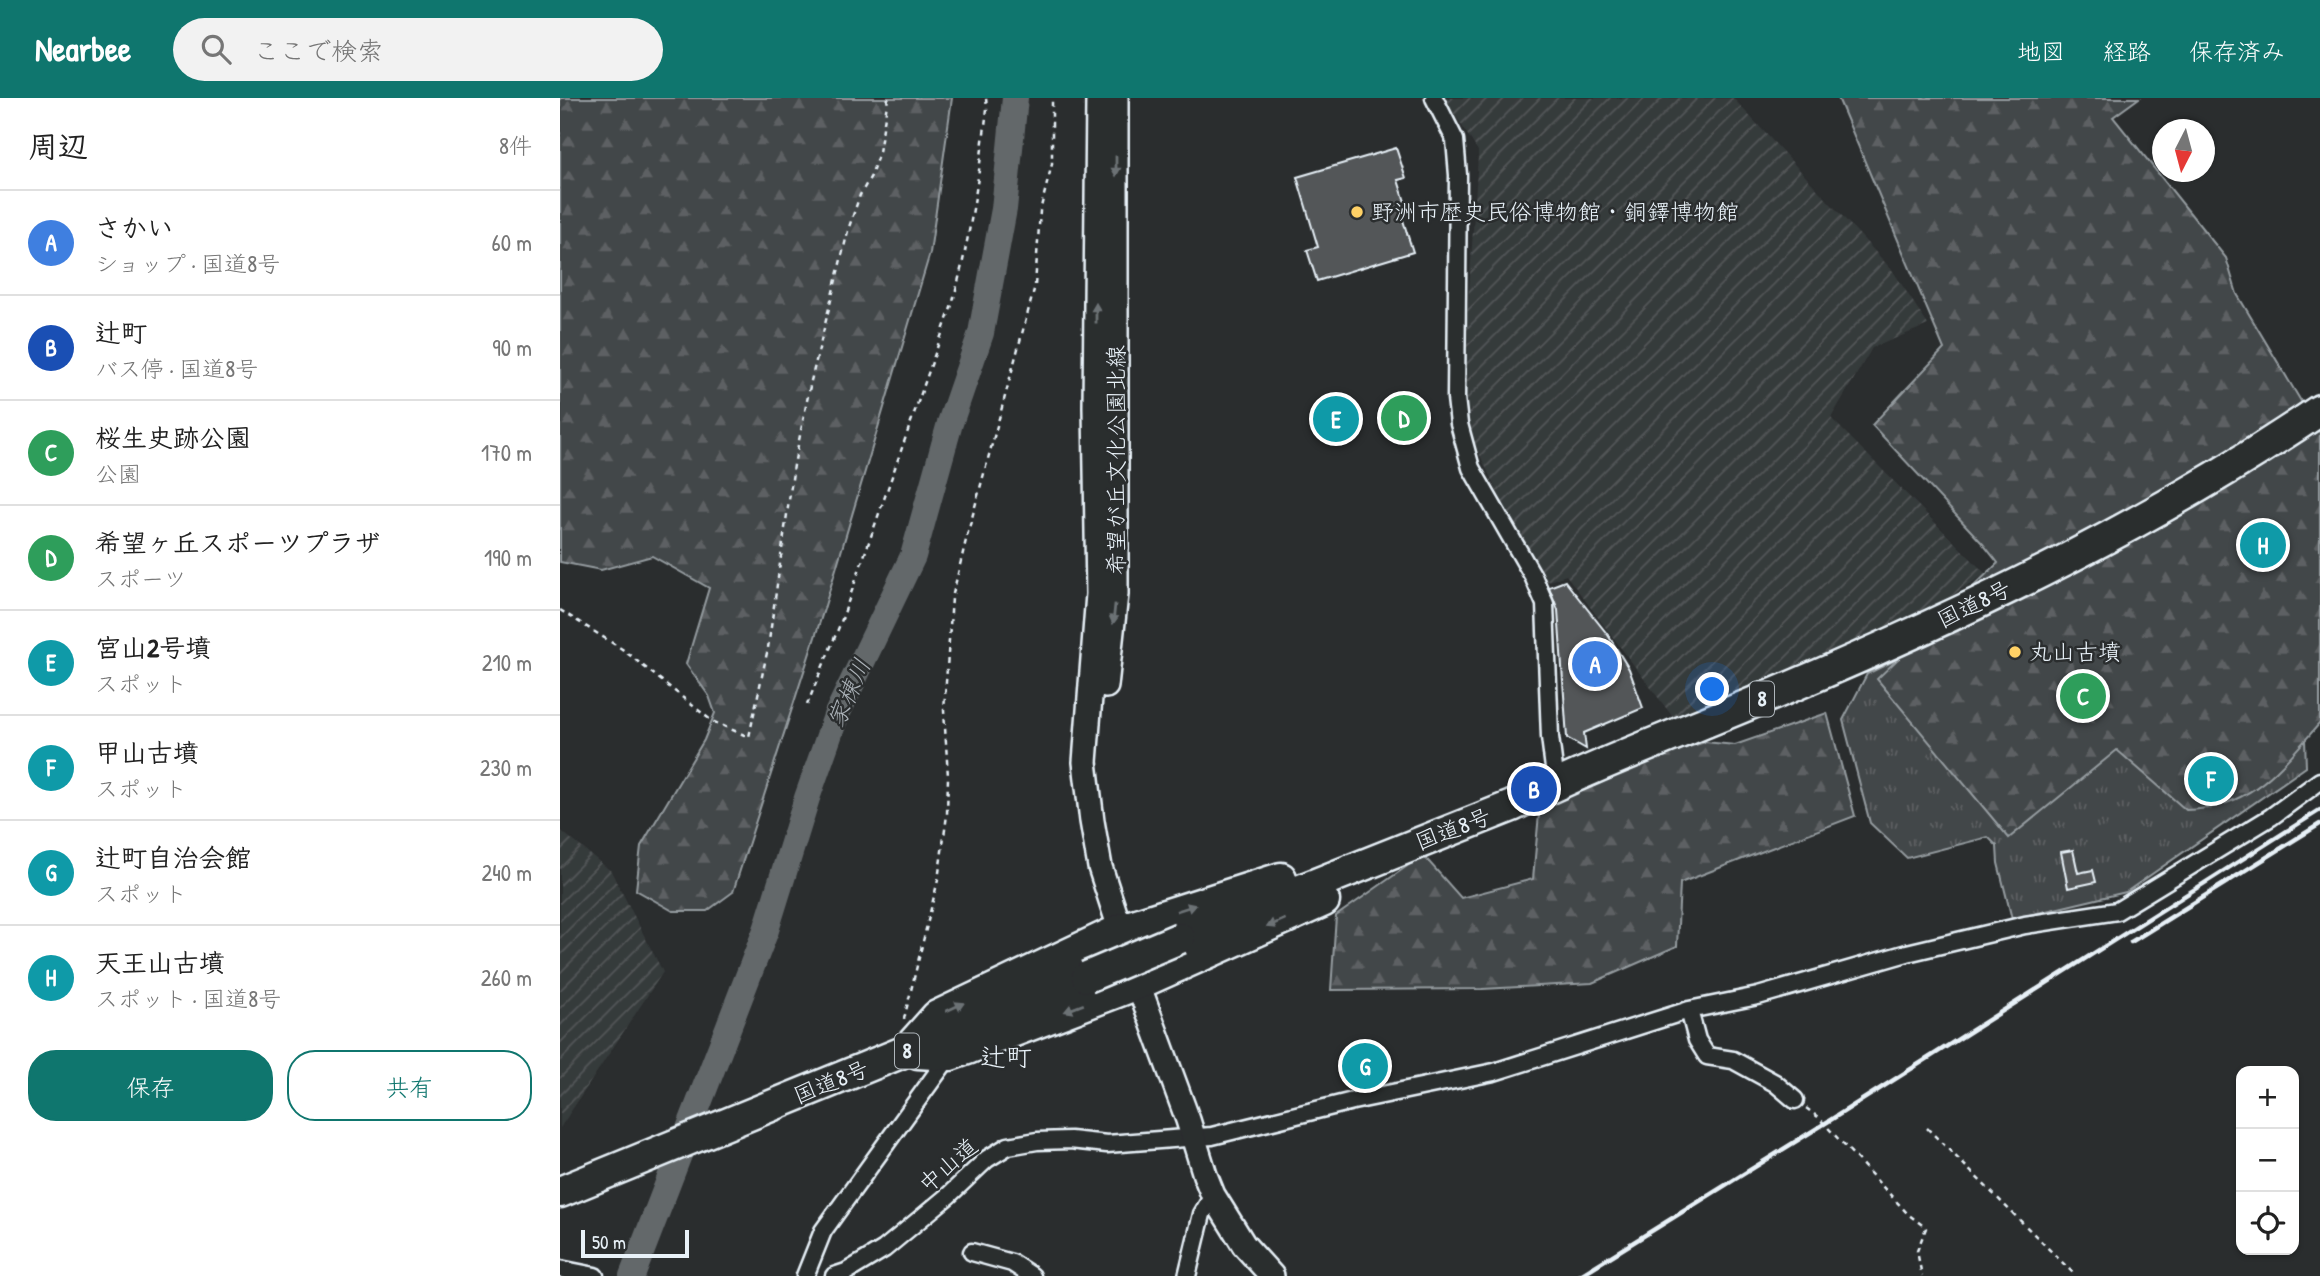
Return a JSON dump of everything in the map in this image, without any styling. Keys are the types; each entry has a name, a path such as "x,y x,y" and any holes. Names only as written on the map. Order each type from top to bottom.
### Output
{"highway":[{"name":"国道8号","path":"560,1192 726,1124 903,1037 1087,977 1512,806 1556,784 1906,636 2062,562 2207,482 2320,410"},
{"path":"903,1037 937,1016 1121,929 1322,865 1397,851"},
{"path":"903,1037 950,1055 1138,984 1321,903 1364,878 1397,851"}],"main road":[{"name":"希望が丘文化公園北線","path":"1098,98 1095,407 1098,594 1085,762 1091,821 1100,867 1138,984 1213,1195 1244,1245 1272,1276"},
{"name":"希望が丘文化公園北線","path":"1091,821 1116,594 1116,98"}],"street":[{"path":"1434,98 1455,140 1458,176 1458,424 1471,468 1533,576 1545,604 1550,737 1556,784"},
{"name":"中山道","path":"834,1276 846,1272 884,1249 949,1195 987,1159 1008,1146 1037,1141 1107,1144 1212,1136 1353,1101 1494,1072 1689,1010 1759,996 1907,953 2025,925 2117,911 2271,817 2320,781"},
{"path":"1689,1010 1697,1040 1707,1056 1733,1060 1775,1083 1794,1100"},
{"path":"805,1276 823,1231 950,1055"},
{"path":"1186,1276 1202,1214 1213,1195"},
{"path":"972,1252 1012,1263 1031,1276"},
{"path":"560,1269 586,1275"}],"path":[{"path":"560,610 622,649 712,721 749,737 768,648 794,465 811,381 849,227 860,195 872,176 879,152 888,98"},
{"path":"807,705 841,622 955,294 977,196 986,98"},
{"path":"903,1037 938,880 947,815 944,710 952,598 1035,286 1041,211 1052,164 1052,98"},
{"path":"1794,1100 1818,1116 1908,1214 1926,1228 1917,1251 1922,1276"},
{"path":"1927,1128 2076,1276"}],"shaded area":[{"path":"1444,98 1733,98 1893,271 1928,325 1872,348 1831,418 1986,574 1898,629 1675,720 1566,575 1541,584 1467,428 1462,394 1478,151"},
{"path":"560,830 611,871 663,972 560,1128"}],"green space":[{"path":"560,98 952,98 930,253 824,609 733,892 707,911 673,911 636,890 641,846 704,740 715,713 709,696 686,664 709,588 652,556 601,570 560,562"},
{"path":"1838,98 2139,98 2113,117 2152,166 2152,182 2165,182 2226,258 2237,294 2320,433 2320,723 2262,783 2229,802 2209,808 2186,810 2117,750 2009,838 1877,679 1998,563 1872,425 1944,349"},
{"path":"2214,504 2320,675 2304,712 2306,767 2126,892 2012,919 1998,863 1997,846 1988,837 1907,858 1870,823 1843,720 1867,674"},
{"path":"1827,713 1855,816 1680,883 1677,946 1592,983 1482,989 1331,990 1336,916 1423,855 1461,898 1533,879 1541,792 1705,742 1735,745"}],"building":[{"path":"1396,148 1406,178 1398,180 1409,214 1402,217 1413,252 1317,281 1307,250 1318,247 1297,177"},
{"path":"1565,581 1608,635 1629,669 1643,708 1584,733 1586,749 1567,738 1558,610 1549,587"},
{"path":"2073,850 2078,873 2093,870 2096,882 2068,888 2061,852"},
{"path":"1377,1050 1383,1075 1352,1082 1346,1057"}],"waterway":[{"name":"家棟川","path":"632,1276 766,930 836,716 913,556 950,423 981,333 1004,209 1015,98"}],"railway":[{"path":"1579,1276 2320,810"},
{"path":"2131,942 2320,824"}],"place":[{"name":"野洲市歴史民俗博物館・銅鐸博物館","path":"1357,212"},
{"name":"希望ヶ丘スポーツプラザ","path":"1404,418"},
{"name":"宮山2号墳","path":"1336,419"},
{"name":"天王山古墳","path":"2263,545"},
{"name":"丸山古墳","path":"2015,652"},
{"name":"さかい","path":"1595,664"},
{"name":"桜生史跡公園","path":"2083,696"},
{"name":"甲山古墳","path":"2211,779"},
{"name":"辻町","path":"1534,789"},
{"name":"辻町自治会館","path":"1365,1066"}],"district":[{"name":"辻町","path":"1006,1057"}]}
